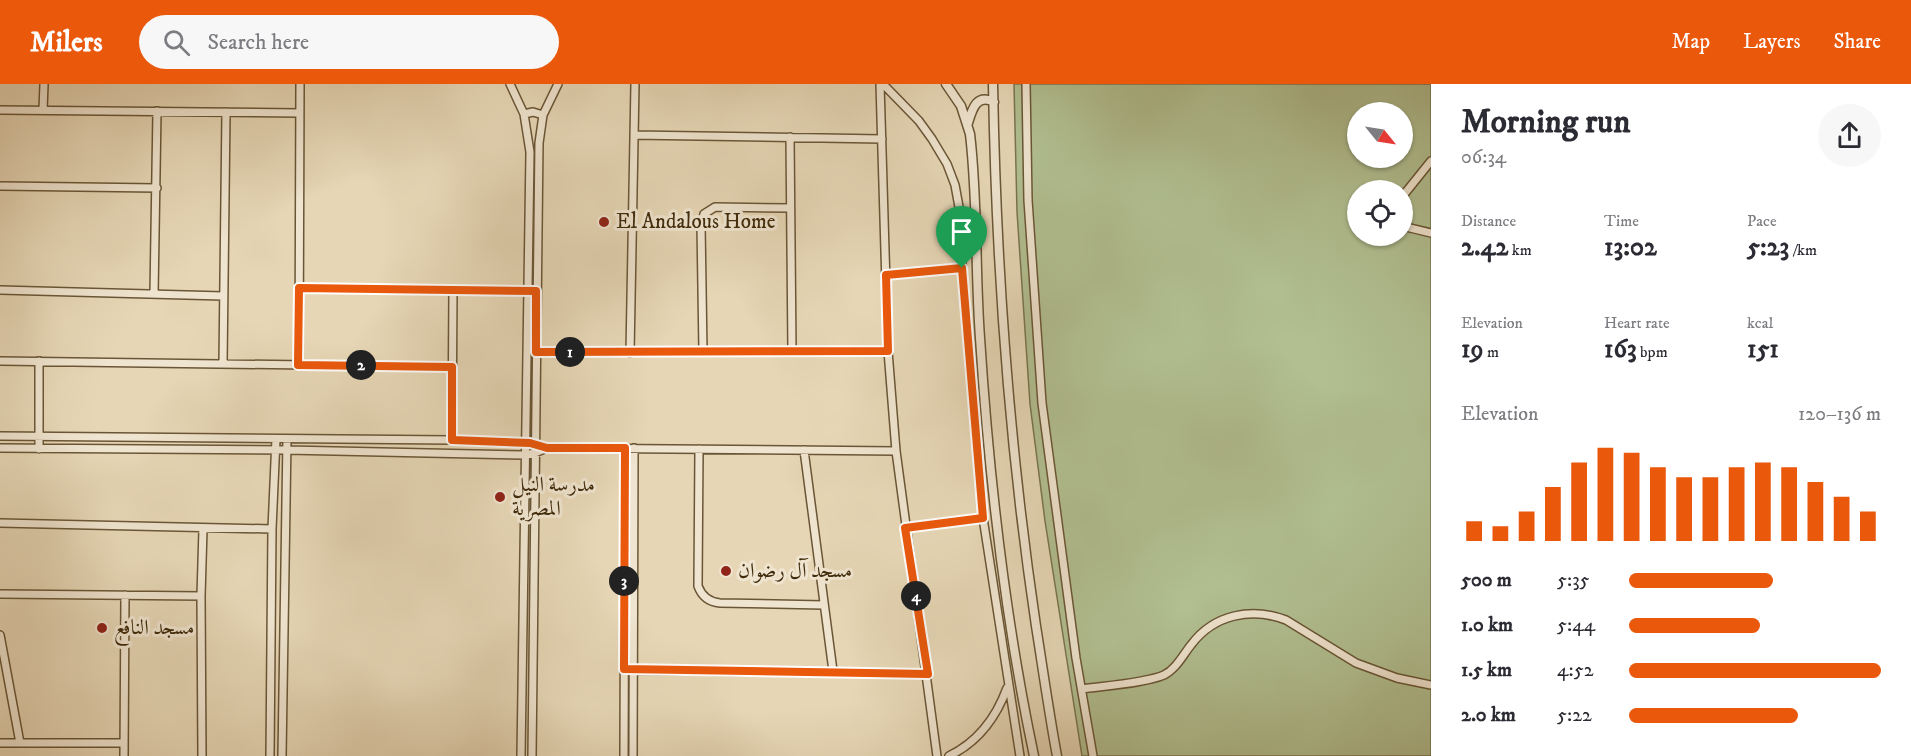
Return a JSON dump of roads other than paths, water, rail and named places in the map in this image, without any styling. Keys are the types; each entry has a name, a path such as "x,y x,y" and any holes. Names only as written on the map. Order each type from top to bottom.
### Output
{"street":[{"path":"43,110 44,84"},
{"path":"298,365 300,84"},
{"path":"510,84 524,114 530,152 521,756"},
{"path":"532,756 539,143 543,115 558,84"},
{"path":"630,353 635,84"},
{"path":"882,84 888,351 896,451 905,528 928,674 937,756"},
{"path":"882,84 919,121 947,164 955,185 959,207 983,518 1007,686 1020,756"},
{"path":"946,84 961,106 968,124 971,143 980,337 993,478 1012,631 1034,756"},
{"path":"993,84 998,245 1011,432 1043,679 1057,756"},
{"path":"1026,84 1029,211 1041,403 1093,756"},
{"path":"968,124 973,107 978,101 986,99 994,102"},
{"path":"0,110 300,113"},
{"path":"154,294 157,111"},
{"path":"223,364 226,112"},
{"path":"524,114 534,112 543,115"},
{"path":"634,135 882,139"},
{"path":"790,137 792,352"},
{"path":"1413,183 1431,161"},
{"path":"0,186 157,188"},
{"path":"703,352 701,225 704,214 715,207 790,208"},
{"path":"1413,229 1431,233"},
{"path":"886,275 962,268"},
{"path":"299,288 536,291"},
{"path":"452,440 453,289"},
{"path":"0,290 223,296"},
{"path":"536,352 888,351"},
{"path":"0,361 452,367"},
{"path":"39,361 39,449"},
{"path":"0,436 452,440 525,443 547,448 896,451"},
{"path":"270,756 272,529 276,439"},
{"path":"282,756 286,439"},
{"path":"0,448 525,454 547,448"},
{"path":"624,756 625,448"},
{"path":"633,756 634,448"},
{"path":"699,449 698,586 704,597 720,603 824,605"},
{"path":"804,450 832,671"},
{"path":"905,528 983,518"},
{"path":"0,523 272,529"},
{"path":"202,756 201,596 204,529"},
{"path":"0,594 201,596"},
{"path":"124,756 125,596"},
{"path":"1082,689 1163,675 1177,664 1200,634 1210,626 1234,615 1247,613 1275,616 1286,620 1356,663 1396,678 1431,685"},
{"path":"0,635 20,743"},
{"path":"624,669 928,674"},
{"path":"949,756 970,744 989,724 997,712 1007,686"},
{"path":"0,743 124,743"}],"place":[{"name":"El Andalous Home","path":"604,222"},
{"name":"مدرسة النيل المصرية","path":"500,497"},
{"name":"مسجد آل رضوان","path":"726,571"},
{"name":"مسجد النافع","path":"102,628"}]}
